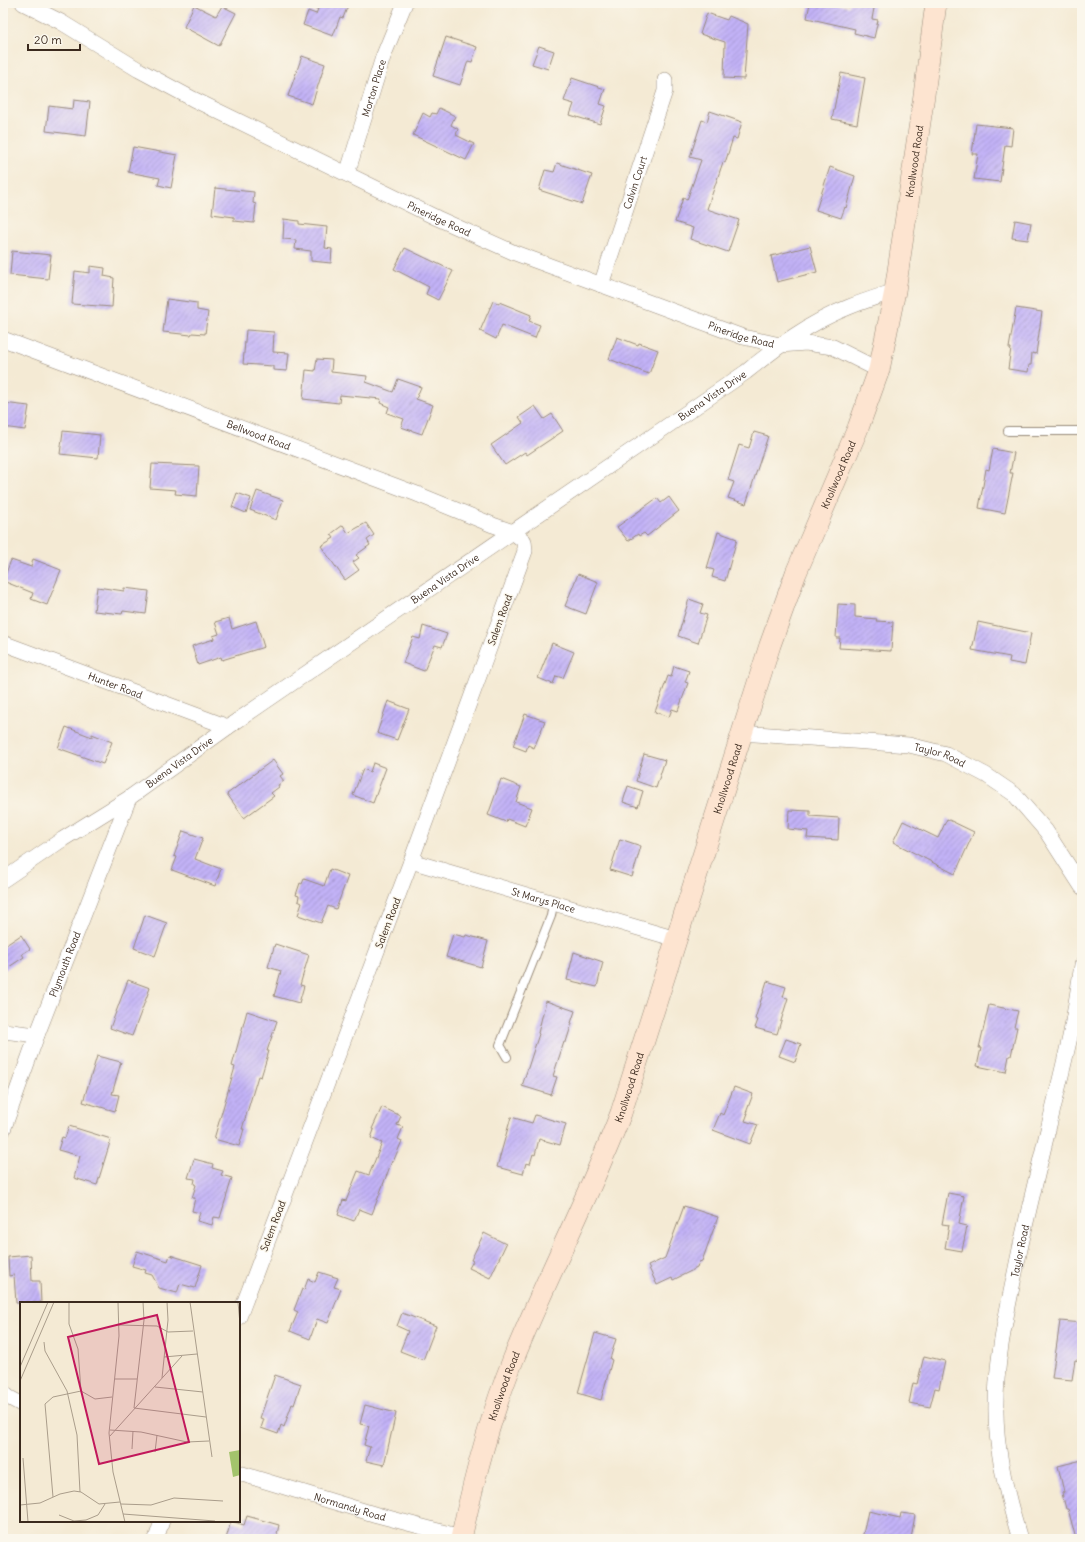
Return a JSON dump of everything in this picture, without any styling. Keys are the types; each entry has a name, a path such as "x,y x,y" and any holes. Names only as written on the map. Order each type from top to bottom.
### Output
{"main road":[{"name":"Knollwood Road","path":"461,1538 473,1484 494,1411 513,1360 596,1177 616,1127 770,645 796,573 858,428 879,370 895,291 936,3"}],"street":[{"name":"Pineridge Road","path":"23,3 61,22 139,70 193,99 437,218 515,253 743,337 780,345 806,343 833,347 879,370"},
{"name":"Morton Place","path":"347,174 383,57 405,3"},
{"name":"Calvin Court","path":"601,285 665,91 665,80"},
{"name":"Buena Vista Drive","path":"3,880 63,839 129,798 228,727 746,372 780,345 847,307 895,291"},
{"name":"Bellwood Road","path":"3,339 417,494 513,532"},
{"name":"Salem Road","path":"240,1314 411,861 525,551 524,541 513,532"},
{"name":"Hunter Road","path":"3,643 228,727"},
{"name":"Taylor Road","path":"741,733 909,745 946,754 986,775 1014,794 1046,831 1082,887"},
{"name":"Plymouth Road","path":"3,1130 36,1035 129,798"},
{"name":"St Marys Place","path":"411,861 676,939"},
{"name":"Taylor Road","path":"1020,1539 1011,1512 998,1444 996,1412 997,1374 1003,1334 1024,1230 1070,1035 1082,965"},
{"path":"3,1031 36,1035"},
{"path":"3,1392 8,1397 20,1403"},
{"name":"Normandy Road","path":"240,1473 377,1515 461,1538"},
{"path":"156,1539 162,1522"}],"lane":[{"path":"1008,431 1082,431"},
{"path":"508,1057 500,1045 551,916 553,902"}],"building":[{"path":"305,3 349,3 343,18 340,17 333,36 303,25 308,11 316,14 318,9 305,5"},
{"path":"810,3 833,3 849,7 850,3 875,3 872,19 878,20 874,38 854,33 855,29 807,18"},
{"path":"194,5 216,16 222,6 236,13 219,46 184,27"},
{"path":"707,13 727,20 729,16 748,24 744,79 724,78 725,42 700,34"},
{"path":"446,37 477,47 472,62 468,61 460,85 433,76"},
{"path":"539,46 554,51 548,69 532,64"},
{"path":"302,56 325,64 312,104 288,96"},
{"path":"841,73 865,78 857,124 832,119"},
{"path":"572,78 605,89 600,104 606,106 600,124 570,115 574,104 564,101"},
{"path":"74,100 90,102 86,136 46,131 49,106 73,109"},
{"path":"439,108 455,116 451,125 458,129 456,135 474,144 466,160 413,135 423,113 430,117 432,113 436,114"},
{"path":"710,111 742,122 737,139 733,138 725,163 723,162 707,209 739,220 728,252 690,239 693,228 675,222 683,198 687,200 701,160 690,157 702,120 707,122"},
{"path":"976,124 1013,128 1011,146 1005,145 1000,182 974,179 978,154 972,154"},
{"path":"133,147 177,155 171,188 158,185 160,178 128,172"},
{"path":"557,163 592,175 582,204 539,190 545,170 554,172"},
{"path":"830,167 855,176 846,208 845,207 841,218 816,210"},
{"path":"215,188 254,192 253,203 256,204 254,223 234,221 234,217 212,214"},
{"path":"284,219 299,221 299,224 327,227 325,248 332,249 331,263 311,261 311,251 295,249 296,240 283,239"},
{"path":"1015,220 1031,223 1028,240 1012,238"},
{"path":"810,246 817,272 777,282 771,256"},
{"path":"405,248 453,271 438,300 426,294 429,287 394,269"},
{"path":"12,251 51,255 48,279 10,275"},
{"path":"90,266 105,268 104,276 114,278 112,307 72,304 75,271 90,273"},
{"path":"167,299 197,303 197,310 208,312 205,334 192,333 191,335 163,332"},
{"path":"493,301 531,315 529,321 540,325 535,338 502,325 496,339 480,331"},
{"path":"1016,308 1042,312 1036,354 1032,353 1031,365 1029,365 1028,372 1008,369 1011,348 1009,348"},
{"path":"246,330 274,332 273,352 289,353 287,371 273,370 273,366 243,364"},
{"path":"617,337 638,345 639,343 658,350 649,374 609,359"},
{"path":"317,359 332,360 331,372 367,376 366,382 393,392 398,379 421,387 416,399 433,405 422,434 401,427 404,419 387,413 389,407 380,403 381,399 340,395 339,403 303,399 306,370 315,371"},
{"path":"3,403 29,406 25,430 3,427"},
{"path":"535,406 544,419 552,414 563,431 527,455 525,452 505,465 491,445 523,423 519,417"},
{"path":"63,431 100,435 98,458 60,454"},
{"path":"754,432 768,436 746,504 728,498 734,482 728,480 739,445 749,448"},
{"path":"993,449 1014,453 1010,473 1013,473 1005,513 979,508 986,469 989,470"},
{"path":"152,464 199,466 197,496 175,494 176,490 150,488"},
{"path":"257,491 283,500 276,520 250,510"},
{"path":"237,493 251,498 246,513 232,507"},
{"path":"669,497 679,511 647,536 644,533 639,536 638,534 628,541 617,527 657,498 661,503"},
{"path":"366,523 374,535 367,540 370,545 356,555 359,558 353,562 359,570 345,580 321,546 334,538 331,534 343,525 348,533"},
{"path":"718,532 737,539 725,581 712,577 714,570 707,568"},
{"path":"33,559 61,570 47,605 31,599 33,593 3,581 11,560 31,567"},
{"path":"578,574 598,582 586,614 565,606"},
{"path":"97,587 124,591 124,588 149,591 146,614 123,611 122,614 94,611"},
{"path":"689,599 703,604 700,613 707,615 698,643 678,636"},
{"path":"838,604 855,605 855,617 877,619 876,621 893,622 891,651 839,648 840,638 836,638"},
{"path":"229,618 232,629 256,621 264,647 222,660 221,657 198,665 192,646 214,639 213,636 219,634 215,622"},
{"path":"978,622 1031,633 1025,665 1009,662 1010,657 972,650"},
{"path":"423,626 447,634 442,647 435,645 424,671 403,663 413,637 420,639"},
{"path":"552,643 574,652 563,678 556,676 553,684 538,678"},
{"path":"674,666 689,671 685,682 688,683 678,711 672,709 669,717 655,712 668,676 671,677"},
{"path":"388,701 409,709 397,740 377,733"},
{"path":"525,714 545,721 534,748 528,745 526,751 513,746"},
{"path":"66,727 92,737 92,734 112,742 103,764 58,748"},
{"path":"644,754 665,760 656,788 636,781"},
{"path":"273,760 283,774 280,776 284,781 271,793 274,796 244,818 227,794"},
{"path":"373,763 386,768 373,803 353,795 363,769 370,772"},
{"path":"501,779 521,787 516,802 532,808 525,826 507,819 506,822 488,815"},
{"path":"628,786 643,791 638,807 623,802"},
{"path":"789,810 810,811 810,816 839,818 838,840 807,838 808,831 788,829"},
{"path":"947,819 974,832 955,874 893,842 903,821 938,838"},
{"path":"183,831 203,838 195,859 221,869 215,886 172,870 177,857 174,856"},
{"path":"620,839 641,846 632,877 610,870"},
{"path":"330,869 348,876 336,909 328,906 321,923 298,915 302,903 298,901 299,896 296,895 300,883 302,884 304,879 324,886"},
{"path":"145,915 167,923 155,956 134,948"},
{"path":"453,934 465,937 466,935 488,941 481,967 446,957"},
{"path":"21,935 30,949 22,954 24,957 3,971 3,947"},
{"path":"275,944 309,955 300,985 304,986 299,1003 274,996 281,971 268,967"},
{"path":"574,952 603,962 597,987 567,980"},
{"path":"128,980 150,988 132,1036 110,1028"},
{"path":"767,981 786,987 783,997 788,998 777,1034 755,1028 758,1020 755,1019"},
{"path":"546,1001 575,1011 566,1042 564,1042 553,1076 557,1077 551,1095 522,1086 539,1034"},
{"path":"989,1005 1018,1011 1014,1027 1017,1027 1006,1072 977,1066 981,1048 979,1048"},
{"path":"247,1011 277,1021 267,1051 269,1051 261,1077 258,1076 242,1129 244,1129 239,1146 214,1139 235,1067 232,1066"},
{"path":"786,1039 801,1044 795,1062 779,1056"},
{"path":"97,1056 121,1062 112,1094 119,1095 115,1111 83,1102"},
{"path":"734,1087 753,1094 746,1113 748,1113 745,1121 758,1125 750,1144 713,1130 720,1113 723,1115"},
{"path":"382,1107 401,1116 397,1125 403,1127 398,1139 402,1141 393,1162 392,1161 372,1214 359,1209 354,1221 338,1215 343,1200 346,1201 358,1171 369,1175 382,1143 371,1138 374,1130 372,1129"},
{"path":"535,1115 566,1124 560,1145 539,1139 535,1155 533,1154 530,1164 526,1163 523,1174 497,1167 511,1117 532,1123"},
{"path":"69,1126 111,1139 97,1185 74,1178 80,1156 58,1150 62,1137 65,1138"},
{"path":"194,1159 213,1164 212,1168 223,1171 221,1175 232,1178 220,1218 214,1217 212,1225 197,1221 200,1213 192,1211 195,1198 192,1198 196,1185 194,1184 195,1179 188,1178"},
{"path":"948,1193 964,1196 959,1224 967,1226 962,1251 945,1248 949,1225 942,1224"},
{"path":"684,1206 718,1217 702,1261 699,1262 697,1268 673,1280 672,1278 657,1285 648,1266 665,1258"},
{"path":"484,1233 506,1244 490,1278 469,1268 473,1261 471,1260"},
{"path":"137,1251 168,1261 170,1255 202,1265 195,1288 180,1284 177,1293 159,1288 152,1275 145,1273 146,1270 132,1266"},
{"path":"31,1255 32,1281 40,1281 41,1302 16,1303 14,1275 9,1276 8,1257"},
{"path":"319,1272 338,1278 334,1287 341,1289 328,1323 317,1319 310,1339 290,1331 298,1312 294,1310 302,1289 304,1290 308,1279 315,1282"},
{"path":"402,1313 436,1326 423,1360 400,1351 408,1331 397,1326"},
{"path":"1060,1321 1082,1323 1082,1361 1075,1360 1072,1380 1052,1378"},
{"path":"595,1333 616,1339 601,1400 578,1393"},
{"path":"924,1356 945,1361 939,1389 935,1388 930,1407 909,1403 913,1383 917,1384"},
{"path":"275,1375 301,1384 294,1405 292,1404 284,1427 281,1425 278,1434 261,1428 264,1419 260,1418"},
{"path":"365,1405 396,1413 384,1465 366,1461 370,1447 364,1445 369,1426 360,1424"},
{"path":"1082,1460 1082,1539 1076,1539 1062,1493 1064,1492 1058,1466"},
{"path":"868,1511 900,1518 901,1513 915,1515 911,1539 862,1539"},
{"path":"247,1516 279,1525 277,1534 279,1535 279,1539 226,1539 231,1522 244,1525"}]}
